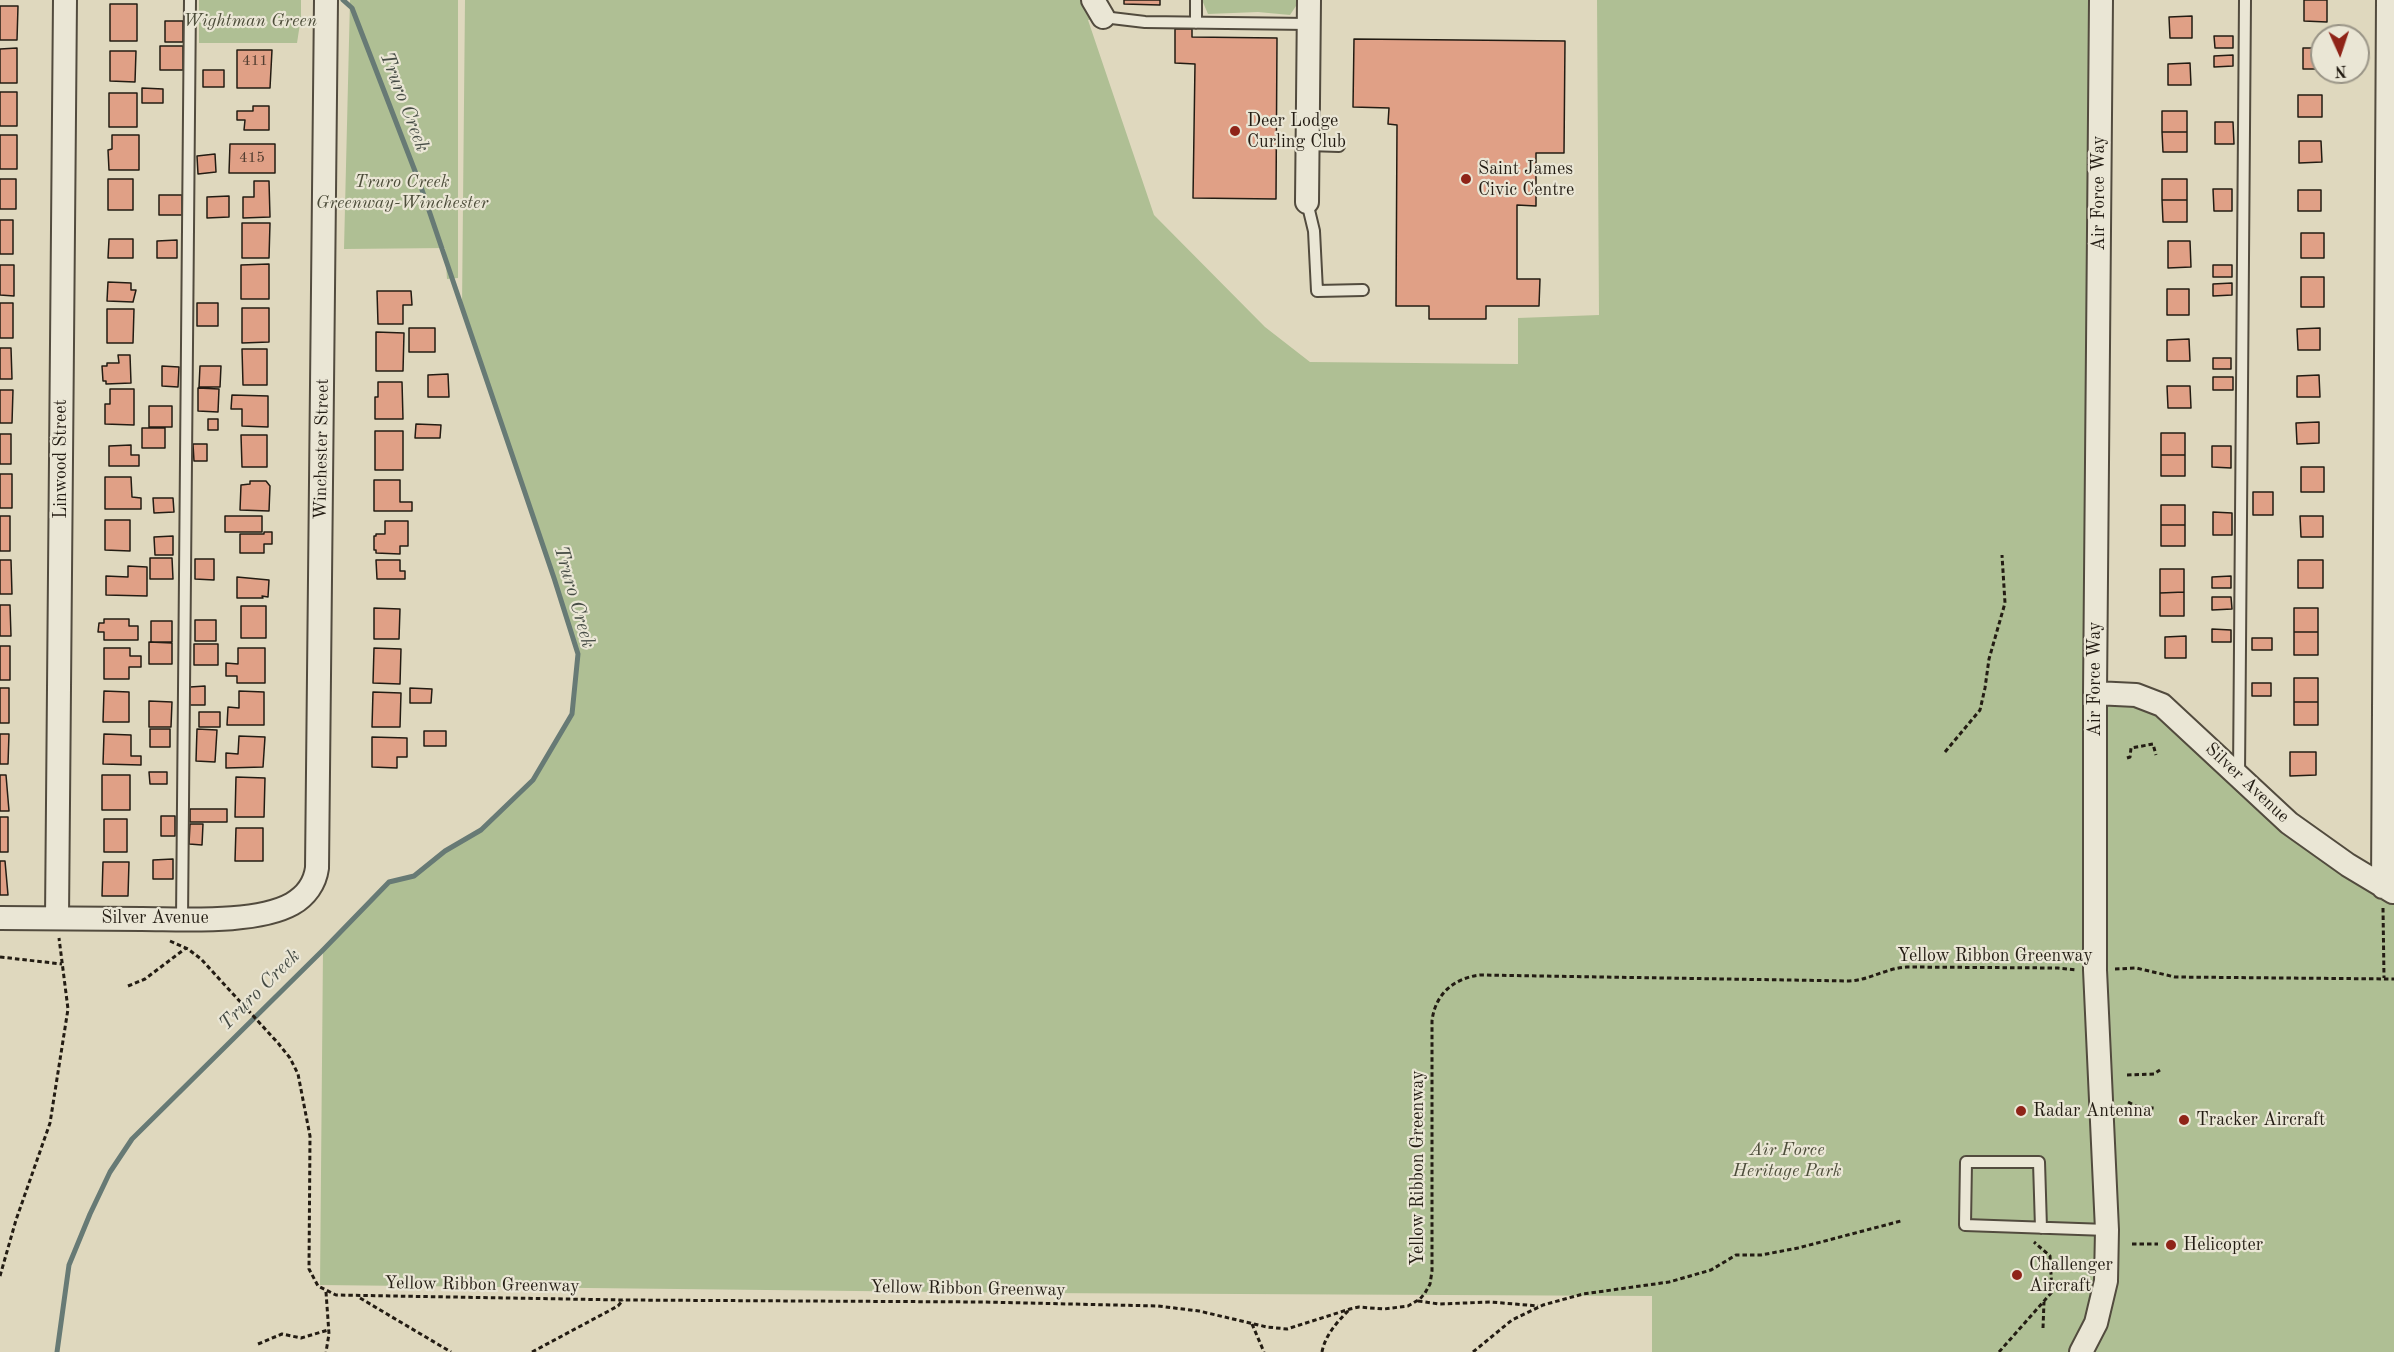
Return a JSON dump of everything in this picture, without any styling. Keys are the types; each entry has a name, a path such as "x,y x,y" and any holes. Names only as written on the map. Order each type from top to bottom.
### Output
{"street":[{"name":"Linwood Street","path":"57,918 65,0"},
{"name":"Winchester Street","path":"304,895 315,880 317,868 326,0"},
{"path":"1307,202 1309,0"},
{"name":"Air Force Way","path":"2081,1352 2096,1323 2106,1281 2107,1230 2095,970 2101,0"},
{"path":"2388,0 2388,890"},
{"name":"Silver Avenue","path":"2095,693 2136,694 2162,705 2272,809 2306,836 2388,890"},
{"name":"Silver Avenue","path":"0,918 239,917 276,910 292,904 304,895"}],"lane":[{"path":"182,919 190,0"},
{"path":"1196,0 1196,23"},
{"path":"2239,778 2245,0"},
{"path":"1098,8 1145,22 1309,24"},
{"path":"1308,146 1339,146"},
{"path":"1307,202 1314,231 1317,291 1363,290"},
{"path":"2041,1228 2039,1162 1966,1162 1965,1225 2041,1228 2107,1230"}],"path":[{"path":"1945,752 1980,710 1989,658 2005,603 2002,555"},
{"path":"2127,758 2130,757 2131,748 2153,744 2156,755"},
{"path":"2384,978 2388,890"},
{"path":"0,1276 15,1220 50,1123 67,1019 68,994 57,918"},
{"path":"162,939 186,948 201,959 278,1043 290,1058 298,1074 309,1129 309,1269 313,1278 326,1292 328,1330 326,1352"},
{"path":"128,986 145,979 186,948"},
{"path":"0,957 62,964"},
{"name":"Yellow Ribbon Greenway","path":"326,1292 359,1297 1158,1306 1199,1311 1252,1324 1287,1329 1359,1307 1396,1308 1417,1301 1425,1293 1432,1278 1433,1016 1440,998 1459,979 1480,975 1849,981 1867,979 1887,969 1907,967 2095,970 2136,968 2175,977 2394,979"},
{"path":"2127,1075 2154,1074 2160,1070"},
{"path":"2128,1101 2140,1108 2156,1108"},
{"path":"1473,1352 1512,1320 1540,1306 1583,1294 1670,1282 1711,1270 1736,1255 1761,1255 1798,1248 1901,1221"},
{"path":"1999,1352 2052,1292 2050,1256 2034,1242"},
{"path":"2132,1244 2158,1244"},
{"path":"359,1297 451,1352"},
{"path":"532,1352 618,1306 623,1300"},
{"path":"2043,1328 2044,1300"},
{"path":"1417,1301 1439,1304 1491,1302 1540,1306"},
{"path":"1322,1352 1336,1323 1350,1309"},
{"path":"1252,1324 1264,1352"},
{"path":"258,1344 282,1334 301,1338 328,1330"}],"green space":[{"name":"Wightman Green","path":"199,0 301,0 297,43 199,43"},
{"name":"Truro Creek Greenway-Winchester","path":"350,0 458,0 458,278 447,279 445,248 344,249"},
{"name":"Air Force Heritage Park","path":"465,0 1093,0 1103,17 1088,20 1154,215 1265,327 1310,362 1518,364 1518,318 1599,315 1597,0 2101,0 2095,693 2136,695 2239,778 2394,893 2394,1352 1652,1352 1652,1296 1035,1293 320,1285 323,950 389,882 414,876 445,851 480,831 533,780 572,714 578,654 462,307"},
{"path":"1202,0 1300,0 1290,15 1258,12 1208,14"}],"building":[{"path":"1124,0 1160,0 1160,5 1124,4"},
{"path":"2304,0 2327,0 2327,22 2304,21"},
{"path":"110,4 137,4 137,41 110,41"},
{"path":"0,6 18,6 17,40 0,40"},
{"path":"2192,16 2192,38 2170,38 2169,17"},
{"path":"165,21 183,21 183,42 165,42"},
{"name":"Deer Lodge Curling Club","path":"1175,29 1192,29 1192,37 1277,38 1276,199 1193,198 1195,64 1175,63"},
{"path":"2214,36 2233,36 2233,48 2215,48"},
{"name":"Saint James Civic Centre","path":"1354,39 1565,41 1564,153 1536,153 1536,206 1517,205 1517,279 1540,279 1539,306 1486,306 1486,319 1429,319 1429,306 1396,306 1397,125 1388,124 1389,108 1353,107"},
{"path":"160,46 183,46 183,70 160,70"},
{"path":"17,48 17,83 0,83 0,49"},
{"path":"2303,48 2310,48 2310,69 2303,69"},
{"path":"237,50 272,50 270,88 237,88"},
{"path":"110,51 136,51 135,82 110,81"},
{"path":"2233,55 2233,66 2214,67 2214,56"},
{"path":"2190,63 2191,85 2168,85 2168,64"},
{"path":"203,70 224,70 224,87 203,87"},
{"path":"142,88 163,89 163,103 142,103"},
{"path":"0,92 17,92 17,126 0,126"},
{"path":"109,93 137,93 137,127 109,127"},
{"path":"2298,95 2322,95 2322,117 2298,117"},
{"path":"253,106 269,106 269,130 244,130 245,120 237,120 237,111 253,111"},
{"path":"2162,111 2187,111 2187,132 2162,132"},
{"path":"2215,122 2233,122 2234,144 2215,144"},
{"path":"2162,132 2187,132 2187,152 2163,152"},
{"path":"0,135 17,135 17,169 0,169"},
{"path":"112,135 139,135 139,170 109,170 108,150 112,149"},
{"path":"2299,141 2321,141 2322,162 2299,163"},
{"path":"230,144 275,144 275,173 229,173"},
{"path":"215,154 216,172 198,174 197,156"},
{"path":"0,179 16,179 16,209 0,209"},
{"path":"108,179 133,179 133,210 108,210"},
{"path":"2162,179 2187,179 2187,200 2162,200"},
{"path":"254,181 269,181 270,217 243,218 243,197 254,197"},
{"path":"2213,189 2232,189 2232,211 2214,211"},
{"path":"2298,190 2321,190 2321,211 2298,211"},
{"path":"159,195 182,195 182,215 159,215"},
{"path":"229,196 229,217 207,218 207,197"},
{"path":"2162,200 2187,200 2187,222 2163,222"},
{"path":"0,220 13,220 13,254 0,254"},
{"path":"242,223 270,223 269,258 242,258"},
{"path":"2301,233 2324,233 2324,258 2301,258"},
{"path":"109,239 133,239 133,258 108,258"},
{"path":"177,240 177,258 157,258 157,241"},
{"path":"2168,241 2190,241 2191,267 2168,268"},
{"path":"269,264 269,299 241,299 241,265"},
{"path":"0,265 14,265 14,296 0,295"},
{"path":"2213,265 2232,265 2232,277 2213,277"},
{"path":"2301,277 2324,277 2324,307 2301,307"},
{"path":"108,282 131,283 131,290 136,290 133,302 107,301"},
{"path":"2232,283 2232,295 2213,296 2213,284"},
{"path":"2167,289 2189,289 2189,315 2167,315"},
{"path":"377,291 411,291 412,305 403,305 403,324 378,324"},
{"path":"0,303 13,303 13,338 0,338"},
{"path":"197,303 218,303 218,326 197,326"},
{"path":"242,308 269,308 269,342 242,343"},
{"path":"107,309 134,309 133,343 107,343"},
{"path":"409,328 435,328 435,352 409,352"},
{"path":"2320,328 2320,350 2298,350 2297,329"},
{"path":"376,332 404,333 403,371 376,371"},
{"path":"2189,339 2190,361 2167,361 2167,340"},
{"path":"0,348 11,348 12,379 0,379"},
{"path":"242,349 267,349 267,385 243,385"},
{"path":"118,355 130,355 131,383 106,384 106,381 103,381 102,366 107,366 107,363 119,363"},
{"path":"2213,358 2231,358 2231,369 2213,369"},
{"path":"162,366 179,367 178,387 162,386"},
{"path":"200,366 221,366 220,387 199,387"},
{"path":"448,374 449,397 428,397 428,375"},
{"path":"2319,375 2320,397 2297,397 2297,376"},
{"path":"2213,377 2233,377 2233,390 2213,390"},
{"path":"378,382 402,382 403,419 375,419"},
{"path":"2167,386 2190,386 2191,408 2168,408"},
{"path":"198,388 219,389 218,412 198,411"},
{"path":"110,389 134,389 134,425 105,424 105,404 110,404"},
{"path":"0,390 13,390 12,423 0,423"},
{"path":"232,395 268,396 268,427 242,426 242,409 231,409"},
{"path":"149,406 172,406 172,427 149,427"},
{"path":"208,419 218,419 218,430 208,430"},
{"path":"2319,422 2319,443 2297,444 2296,423"},
{"path":"416,424 441,425 440,438 415,438"},
{"path":"142,428 165,428 165,448 142,448"},
{"path":"375,431 403,431 403,470 375,470"},
{"path":"2161,433 2185,433 2185,455 2161,455"},
{"path":"0,434 11,434 11,464 0,464"},
{"path":"241,435 267,435 267,467 242,467"},
{"path":"193,444 207,444 207,461 194,461"},
{"path":"131,445 131,455 139,455 139,466 109,466 109,446"},
{"path":"2212,446 2231,446 2231,468 2212,467"},
{"path":"2161,455 2185,455 2185,476 2161,476"},
{"path":"2301,467 2324,467 2324,492 2301,492"},
{"path":"0,474 12,474 12,508 0,508"},
{"path":"105,477 131,477 132,497 141,498 141,509 105,509"},
{"path":"374,480 400,480 400,502 412,502 412,511 374,511"},
{"path":"250,481 266,481 270,486 269,511 240,510 241,485 250,484"},
{"path":"2253,492 2273,492 2273,515 2253,515"},
{"path":"153,498 173,498 174,512 154,513"},
{"path":"2161,505 2185,505 2185,525 2161,525"},
{"path":"2213,512 2232,513 2232,535 2213,535"},
{"path":"0,516 10,516 10,551 0,551"},
{"path":"225,516 262,516 262,532 225,532"},
{"path":"2300,516 2323,516 2323,537 2301,537"},
{"path":"105,520 130,520 130,551 105,550"},
{"path":"385,521 408,521 408,546 400,546 400,554 376,553 374,550 374,536 385,534"},
{"path":"2161,525 2185,525 2185,546 2161,546"},
{"path":"264,532 272,532 272,544 264,544 264,553 240,553 240,534 264,534"},
{"path":"173,536 173,555 155,555 154,537"},
{"path":"150,558 172,558 173,579 150,579"},
{"path":"195,559 214,559 214,580 195,579"},
{"path":"0,560 11,560 12,594 0,594"},
{"path":"376,560 400,560 400,571 405,571 405,579 377,579"},
{"path":"2298,560 2323,560 2323,588 2298,588"},
{"path":"128,566 147,567 147,596 106,595 106,576 128,577"},
{"path":"2160,569 2184,569 2184,592 2160,593"},
{"path":"2231,576 2231,588 2212,588 2212,577"},
{"path":"237,577 269,580 268,597 237,598"},
{"path":"2184,592 2184,616 2160,616 2160,593"},
{"path":"2212,597 2231,597 2232,609 2212,610"},
{"path":"0,605 10,605 11,636 0,636"},
{"path":"241,606 266,606 266,638 241,638"},
{"path":"374,608 400,609 399,639 374,639"},
{"path":"2294,608 2318,608 2318,632 2294,632"},
{"path":"104,619 129,619 129,626 138,626 138,640 104,640 104,632 98,632 99,623 104,623"},
{"path":"195,620 216,620 216,641 195,641"},
{"path":"151,621 172,621 172,642 151,642"},
{"path":"2212,629 2231,630 2231,642 2212,642"},
{"path":"2294,632 2318,632 2318,655 2294,655"},
{"path":"2186,636 2186,658 2165,658 2165,637"},
{"path":"2252,638 2272,638 2272,650 2252,650"},
{"path":"149,642 172,643 172,664 149,664"},
{"path":"194,644 218,644 218,665 194,665"},
{"path":"0,646 10,646 10,680 0,680"},
{"path":"104,648 130,648 130,656 141,656 141,667 129,667 129,679 104,679"},
{"path":"238,648 265,648 265,683 237,683 237,676 226,676 226,663 238,664"},
{"path":"374,648 401,649 400,684 373,683"},
{"path":"2294,678 2318,678 2318,702 2294,702"},
{"path":"2252,683 2271,683 2271,696 2252,696"},
{"path":"205,686 205,705 190,705 190,687"},
{"path":"0,688 9,688 9,723 0,723"},
{"path":"410,688 432,689 431,703 410,703"},
{"path":"104,691 129,692 129,722 103,722"},
{"path":"239,691 264,692 264,725 227,725 228,707 239,708"},
{"path":"373,692 401,693 400,727 372,727"},
{"path":"149,701 172,702 171,727 149,727"},
{"path":"2294,702 2318,702 2318,725 2294,725"},
{"path":"199,712 220,712 220,727 199,727"},
{"path":"150,729 170,729 170,747 150,747"},
{"path":"197,729 217,730 215,762 196,761"},
{"path":"424,731 446,731 446,746 424,746"},
{"path":"0,734 9,734 8,764 0,764"},
{"path":"104,734 131,735 131,756 141,756 141,765 103,764"},
{"path":"239,736 265,737 263,767 226,768 226,753 238,754"},
{"path":"372,737 407,738 407,757 397,757 397,768 372,767"},
{"path":"2290,752 2316,752 2316,775 2290,776"},
{"path":"149,772 167,772 167,784 150,784"},
{"path":"0,775 6,775 9,811 0,811"},
{"path":"102,775 130,775 130,810 102,810"},
{"path":"236,777 265,778 264,817 235,817"},
{"path":"190,809 227,809 227,822 190,822"},
{"path":"161,816 175,816 175,836 161,836"},
{"path":"0,817 8,817 8,852 0,852"},
{"path":"104,819 127,819 127,852 104,852"},
{"path":"190,824 203,824 202,845 189,844"},
{"path":"236,828 263,828 263,861 235,861"},
{"path":"173,859 173,879 153,879 153,860"},
{"path":"0,861 5,861 8,895 0,895"},
{"path":"103,862 129,862 128,896 102,896"}],"waterway":[{"name":"Truro Creek","path":"57,1352 69,1265 110,1172 132,1139 389,882 414,876 445,851 481,830 533,780 572,714 578,654 554,578 420,184 352,8 343,0"}],"place":[{"name":"Deer Lodge Curling Club","path":"1235,131"},
{"name":"Saint James Civic Centre","path":"1466,179"},
{"name":"Radar Antenna","path":"2021,1111"},
{"name":"Tracker Aircraft","path":"2184,1120"},
{"name":"Helicopter","path":"2171,1245"},
{"name":"Challenger Aircraft","path":"2017,1275"}]}
